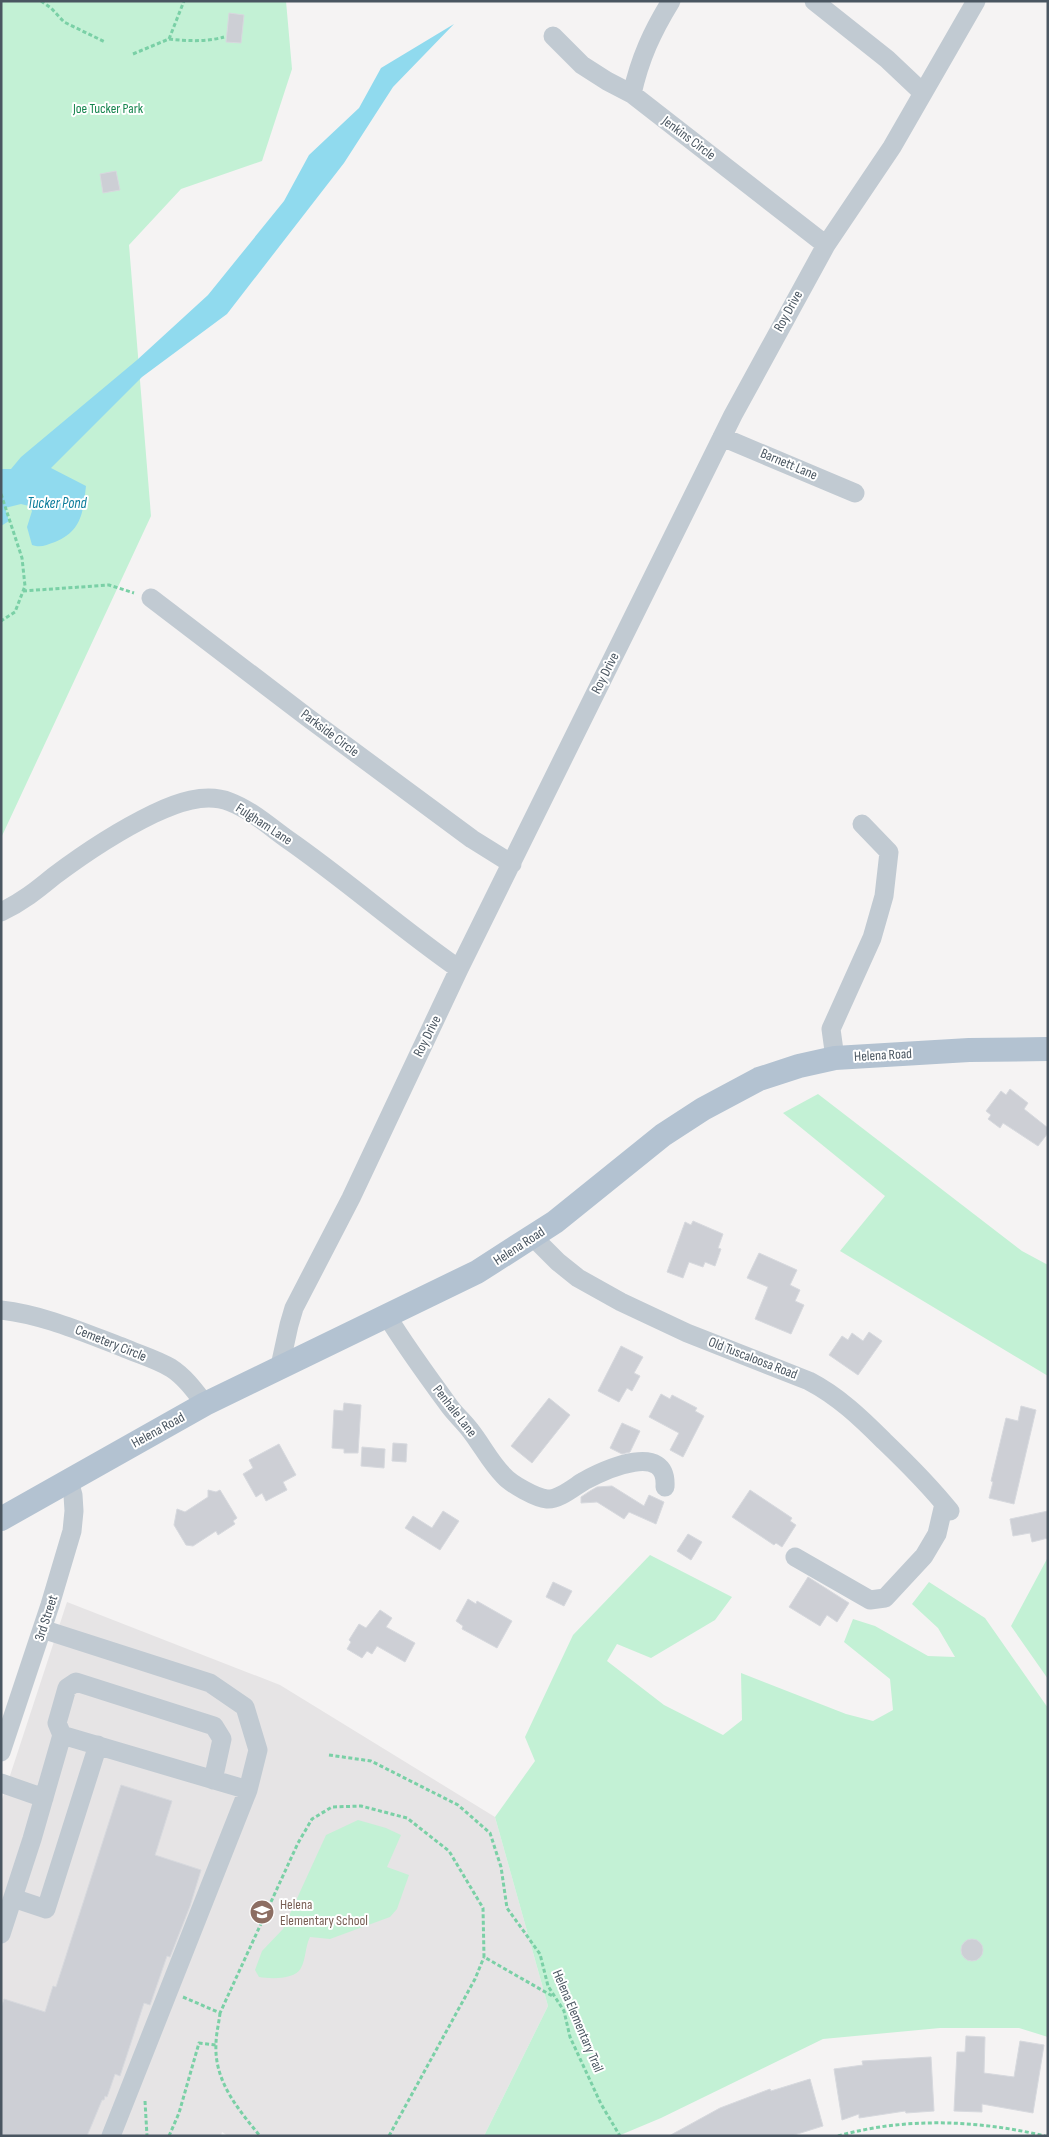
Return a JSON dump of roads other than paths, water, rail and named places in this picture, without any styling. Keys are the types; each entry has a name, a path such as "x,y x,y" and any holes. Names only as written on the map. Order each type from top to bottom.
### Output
{"main road":[{"name":"Helena Road","path":"1,1518 205,1404 477,1272 555,1222 663,1135 703,1109 759,1079 799,1066 835,1058 969,1050 1048,1049"}],"street":[{"path":"632,94 645,48 671,1"},
{"path":"814,1 887,59 923,92"},
{"name":"Roy Drive","path":"280,1366 294,1308 351,1198 459,969 722,437 792,304 826,245 892,147 976,1"},
{"name":"Jenkins Circle","path":"553,36 582,65 632,94 826,245"},
{"name":"Barnett Lane","path":"722,437 855,493"},
{"name":"Parkside Circle","path":"151,598 401,786 472,838 512,864"},
{"name":"Fulgham Lane","path":"1,912 33,894 110,837 178,803 194,799 211,798 229,801 250,813 303,850 459,969"},
{"path":"835,1058 831,1029 872,938 884,896 889,852 862,824"},
{"name":"Old Tuscaloosa Road","path":"533,1237 558,1262 578,1278 621,1302 687,1333 809,1380 824,1389 855,1412 924,1480 947,1508 937,1534 924,1556 885,1598 870,1600 796,1557"},
{"name":"Cemetery Circle","path":"1,1310 43,1318 68,1326 171,1368 188,1382 205,1404"},
{"name":"Penhale Lane","path":"387,1316 422,1368 505,1478 534,1495 548,1499 558,1496 604,1472 646,1461 657,1464 662,1470 666,1476 665,1487"},
{"name":"3rd Street","path":"1,1752 72,1531 74,1503 69,1481"},
{"path":"42,1629 210,1683 245,1707 258,1750 248,1790 111,2136"},
{"path":"1,1934 62,1735 56,1723 67,1688 76,1682 214,1726 222,1739 213,1780"},
{"path":"62,1735 248,1790"},
{"path":"13,1898 46,1909 98,1746"},
{"path":"1,1783 44,1798"}],"water":[{"name":"Tucker Pond","path":"454,24 393,87 344,163 227,314 142,377 51,468 86,486 80,520 71,532 64,538 46,545 32,545 27,527 32,511 29,506 21,504 5,508 9,521 1,526 1,469 11,469 21,457 137,360 208,295 284,201 309,155 359,108 381,68"}],"place":[{"name":"Helena Elementary School","path":"262,1912"}],"park label":[{"name":"Joe Tucker Park","path":"108,108"}]}
